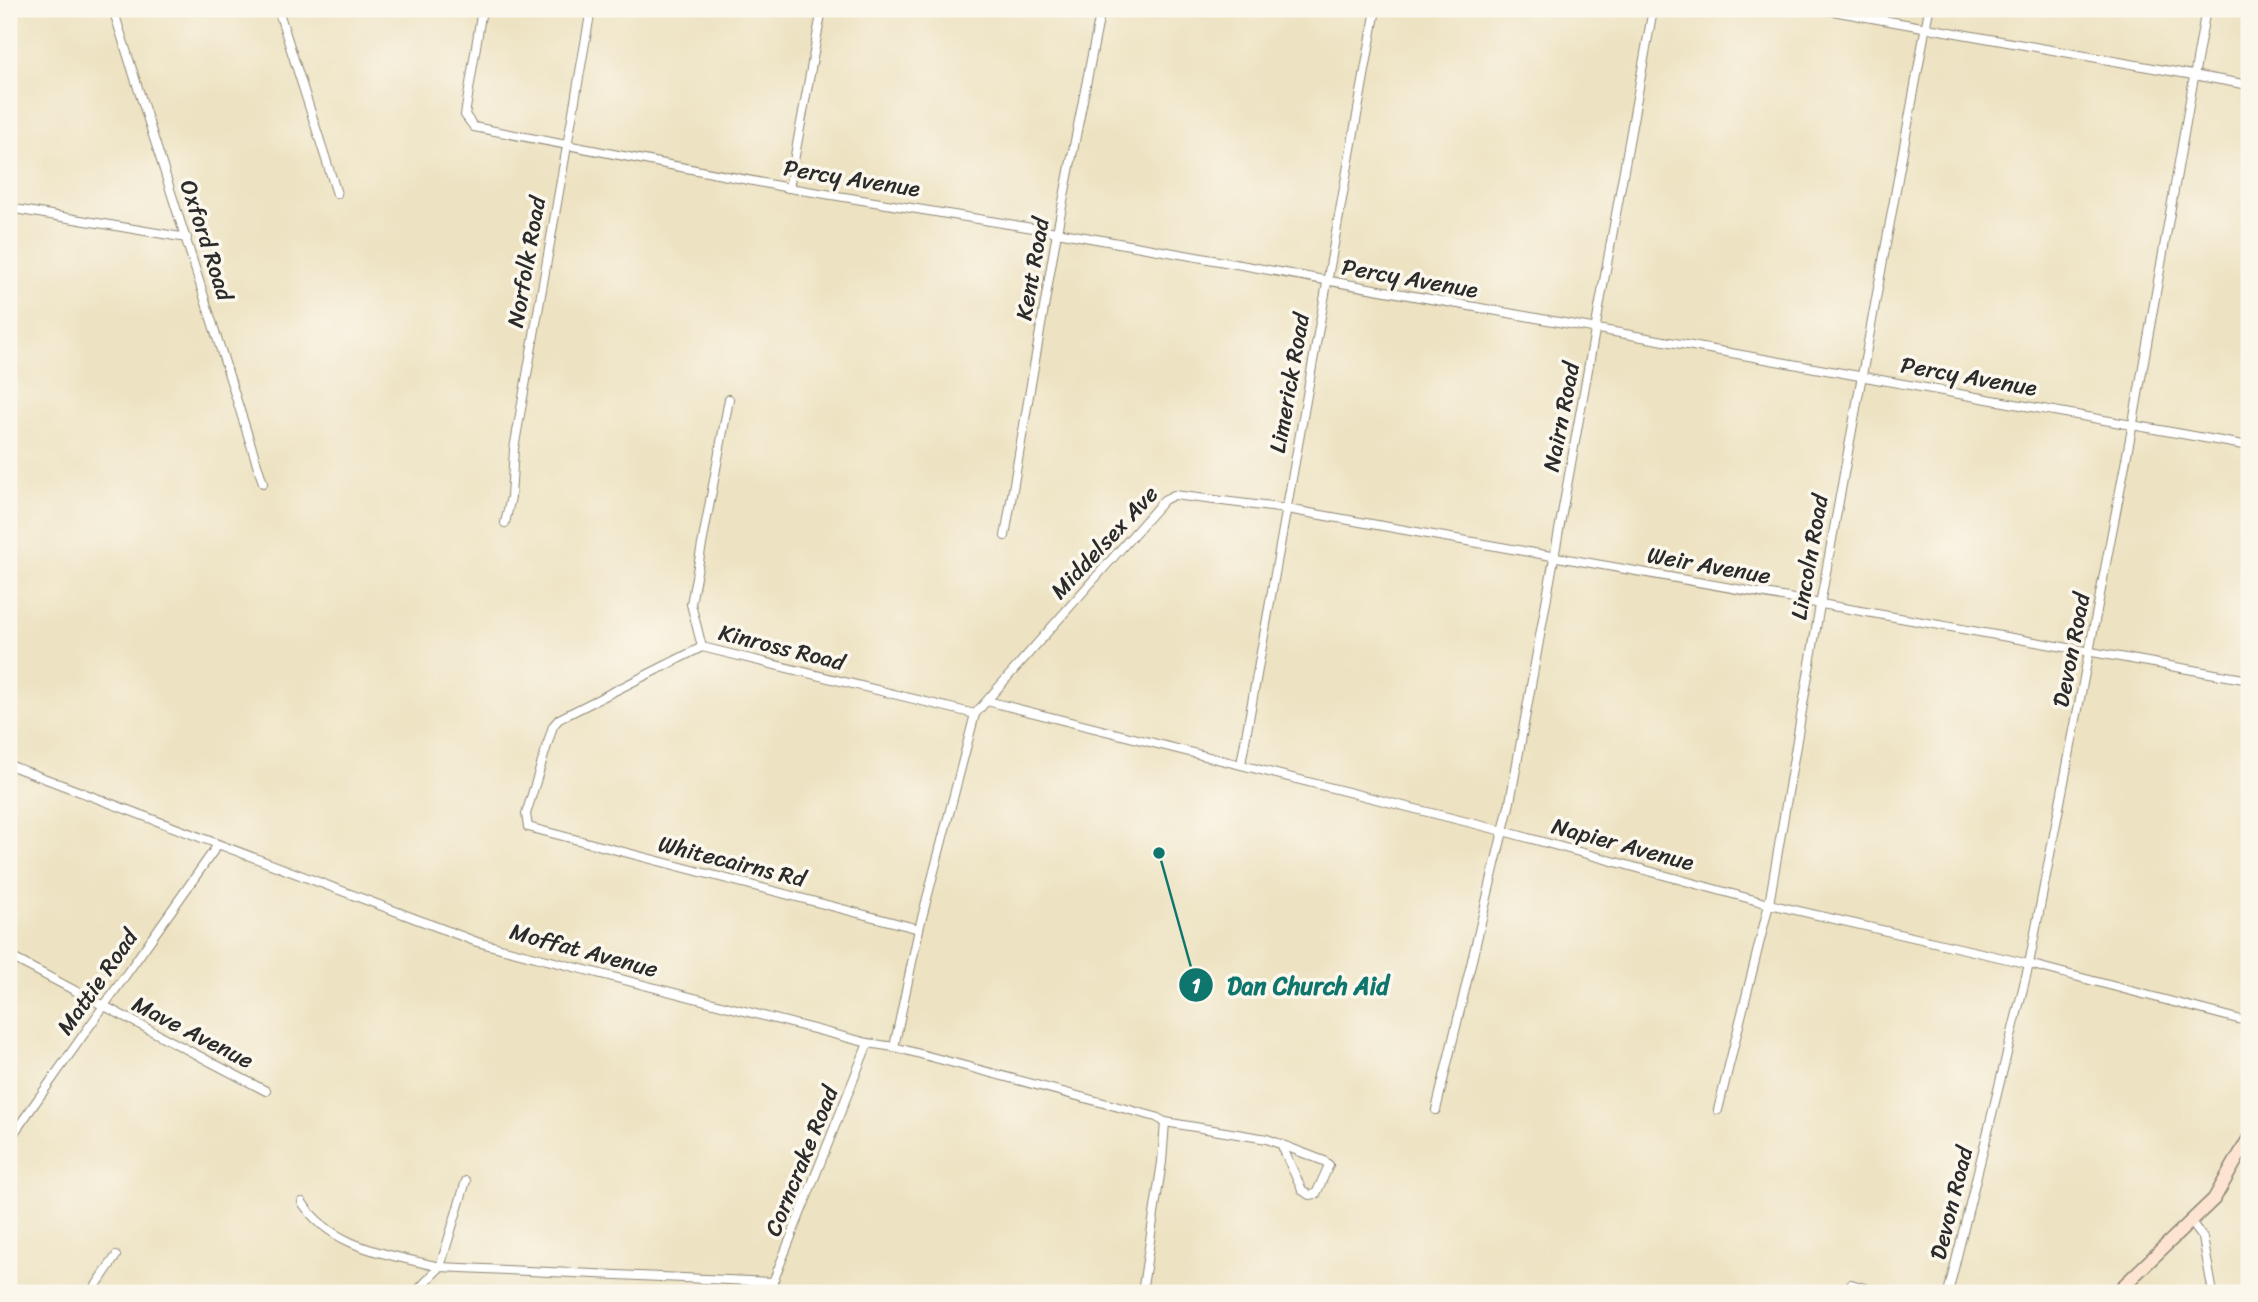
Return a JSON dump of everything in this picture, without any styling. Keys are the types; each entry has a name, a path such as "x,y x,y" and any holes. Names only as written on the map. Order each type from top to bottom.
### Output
{"main road":[{"path":"2116,1293 2192,1223 2226,1183 2249,1139"}],"street":[{"name":"Oxford Road","path":"113,9 263,482"},
{"path":"278,9 337,194"},
{"name":"Percy Avenue","path":"482,9 465,118 474,127 789,188 1057,232 1861,377 2133,423 2249,446"},
{"name":"Norfolk Road","path":"505,523 511,497 514,449 591,9"},
{"path":"789,188 822,9"},
{"name":"Kent Road","path":"1005,536 1057,232 1101,9"},
{"name":"Limerick Road","path":"1241,764 1376,9"},
{"name":"Nairn Road","path":"1436,1110 1503,831 1597,330 1653,9"},
{"path":"1821,9 2249,85"},
{"name":"Lincoln Road","path":"1718,1110 1769,904 1820,605 1929,9"},
{"name":"Devon Road","path":"1948,1293 2029,964 2091,652 2206,9"},
{"path":"9,208 187,238"},
{"name":"Kinross Road","path":"729,399 691,604 702,647 975,714"},
{"name":"Middelsex Ave","path":"975,714 1168,497 1182,493 1287,509"},
{"name":"Weir Avenue","path":"1287,509 2249,680"},
{"name":"Whitecairns Rd","path":"702,647 559,719 552,726 526,814 526,823 535,831 919,929"},
{"name":"Napier Avenue","path":"987,701 1503,831 1769,904 2029,964 2249,1022"},
{"path":"894,1047 919,929 975,714"},
{"name":"Moffat Avenue","path":"9,765 217,846 477,942 868,1043 894,1047 1156,1117 1165,1122 1281,1144 1329,1165 1316,1194 1309,1195 1302,1190 1281,1144"},
{"name":"Mattie Road","path":"9,1140 217,846"},
{"name":"Mave Avenue","path":"9,956 102,1008 266,1091"},
{"name":"Corncrake Road","path":"774,1293 773,1282 868,1043"},
{"path":"1142,1293 1162,1161 1165,1122"},
{"path":"415,1293 440,1267 466,1181"},
{"path":"302,1202 328,1232 346,1241 440,1267 773,1282"},
{"path":"2192,1223 2203,1238 2213,1293"},
{"path":"91,1293 116,1256"},
{"path":"1851,1284 1881,1293"}],"place":[{"name":"Dan Church Aid","path":"1159,853"}]}
